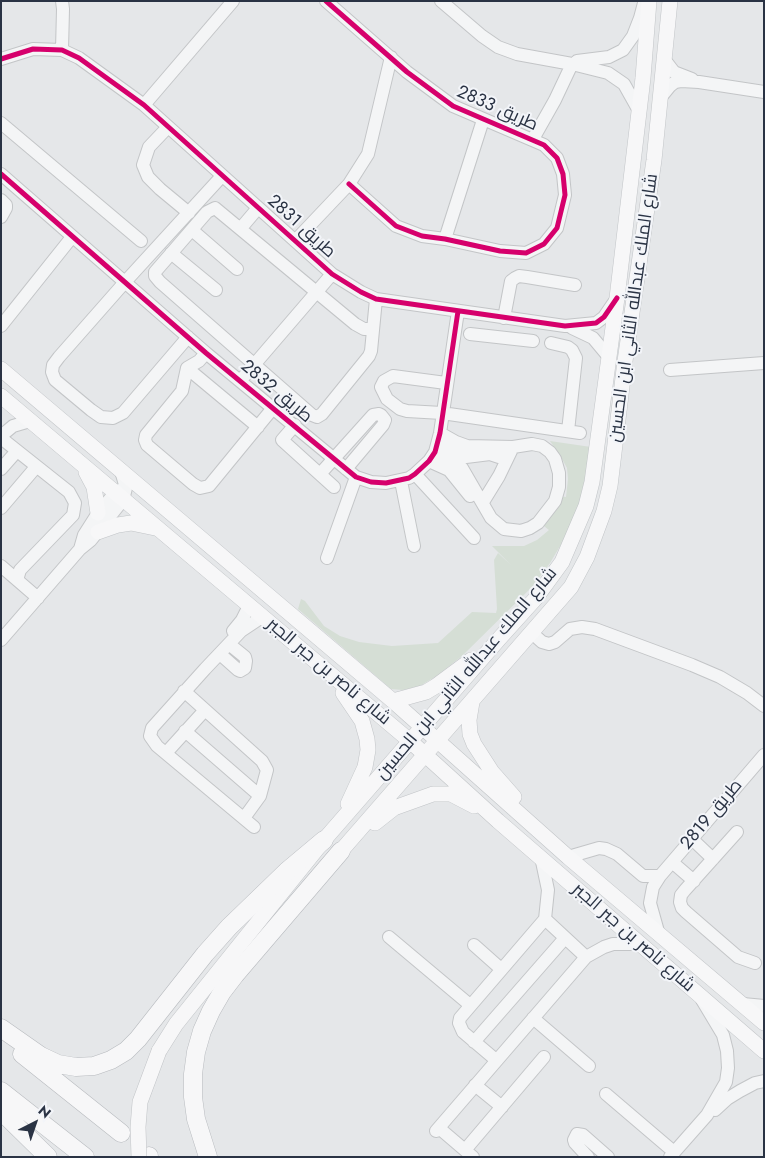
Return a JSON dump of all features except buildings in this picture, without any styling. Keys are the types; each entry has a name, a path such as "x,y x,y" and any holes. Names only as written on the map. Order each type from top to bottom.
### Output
{"highway":[{"path":"1,1028 42,1056 58,1064 76,1067 94,1066 111,1060 126,1051 138,1039 205,954 229,927 286,871 324,840"},
{"path":"208,1157 196,1119 193,1097 193,1074 196,1052 211,1011 239,969 341,851"},
{"path":"1,1038 121,1134"},
{"path":"1,1092 85,1157"},
{"path":"1,1111 48,1157"}],"main road":[{"name":"شارع الملك عبدالله الثاني ابن الحسين","path":"140,1157 138,1128 140,1102 159,1051 180,1018 324,840 535,599 562,562 586,506 592,482 617,298 650,1"},
{"name":"شارع الملك عبدالله الثاني ابن الحسين","path":"341,851 572,587 587,557 604,511 610,486 625,361 654,160 670,1"},
{"name":"شارع ناصر بن جبر الجبر","path":"1,369 393,701 568,857 764,1023"},
{"name":"شارع ناصر بن جبر الجبر","path":"1,396 81,464 121,494 156,528 410,741 498,821 764,1051"},
{"path":"81,464 94,488 98,513"},
{"path":"98,532 118,524 131,523 156,528"},
{"path":"393,701 416,696 436,686 498,640"},
{"path":"310,657 349,699 362,721 367,739 368,750 365,767 340,821"},
{"path":"472,702 469,720 470,734 474,744 492,772 543,833"},
{"path":"341,851 394,808 433,794 452,794 478,807 498,821"}],"street":[{"path":"62,1 62,50"},
{"path":"144,105 233,1"},
{"name":"طريق 2833","path":"326,1 407,72 453,106 544,145 557,158 563,174 565,195 556,228 544,244 526,253 500,251 422,236 396,226 349,184"},
{"path":"441,1 498,47 517,54 566,62 608,73 624,84 638,109"},
{"path":"566,62 609,57 623,50 633,36 644,1"},
{"name":"طريق 2831","path":"1,59 33,48 62,50 80,58 144,105 332,274 361,292 376,299 561,326 582,331 593,338 608,356"},
{"path":"295,241 349,184 368,154 391,57"},
{"path":"664,59 674,72 699,82"},
{"path":"533,139 555,100 566,62"},
{"path":"383,90 397,77 407,72"},
{"path":"661,97 675,82 699,82 764,92"},
{"name":"طريق 2833","path":"445,239 483,120"},
{"path":"1,123 141,241"},
{"path":"168,127 149,147 143,165 148,177 160,190 189,213"},
{"name":"طريق 2832","path":"1,174 205,352 351,473 371,482 386,484 402,481 415,474 435,447"},
{"path":"188,337 122,413 113,418 101,417 55,380 52,372 53,364 222,176"},
{"path":"1,200 6,205 1,218"},
{"path":"373,329 364,329 358,326 215,208 209,210 157,269 156,276 312,415 317,417 322,414 367,360 371,351 376,299"},
{"path":"241,228 258,208"},
{"path":"192,230 237,270"},
{"path":"1,326 72,237"},
{"path":"171,253 216,290"},
{"path":"241,380 332,274"},
{"path":"504,318 511,281 514,278 519,276 575,285"},
{"name":"طريق 2831","path":"561,326 596,323 604,317 617,298"},
{"path":"165,317 181,300"},
{"path":"458,311 435,447 449,470 470,496"},
{"path":"446,383 393,376 384,381 381,387 387,399 407,412 442,413 574,432 576,358 572,350 557,344 561,326"},
{"path":"470,334 533,341"},
{"path":"205,352 191,365 182,391 148,432 145,440 147,445 185,477 200,488 208,486 273,408"},
{"path":"670,370 764,363"},
{"path":"191,365 258,427"},
{"path":"320,474 373,415 382,415 385,420 383,425 351,473 327,558"},
{"path":"17,580 20,570 69,520 75,509 75,503 69,492 16,452 1,437 13,426 30,421"},
{"path":"295,425 282,440 334,487"},
{"path":"456,442 467,446 513,447 532,444 542,446 555,459 559,473 559,487 555,501 538,523 521,531 504,529 491,518 462,468 435,447 456,442"},
{"path":"435,447 466,457 490,454 499,457"},
{"path":"483,502 499,476 513,447"},
{"path":"1,469 16,452"},
{"path":"1,508 36,467"},
{"path":"1,640 80,549 98,532 121,494 126,482 121,471"},
{"path":"415,474 474,538"},
{"path":"402,481 414,546"},
{"path":"80,549 84,535 98,513 121,494 143,489"},
{"path":"1,566 36,600"},
{"path":"1,576 36,600"},
{"path":"204,669 205,665 242,620 249,606"},
{"path":"254,827 166,753 150,736 152,728 204,669 245,628 262,617"},
{"path":"532,633 542,642 549,644 555,642 570,629 582,627 595,629 720,677 764,706"},
{"path":"220,654 238,670 240,671 245,668 246,661 244,657 229,644"},
{"path":"184,691 262,761 267,770 260,796 244,818"},
{"path":"166,753 205,710"},
{"path":"185,731 260,796"},
{"name":"طريق 2819","path":"659,935 650,898 652,888 660,876 764,755"},
{"path":"737,832 681,895 680,902 682,908 738,957 755,963"},
{"path":"692,839 713,858"},
{"path":"568,857 606,848 617,854 643,876 660,876"},
{"path":"496,1060 460,1028 460,1018 545,920 548,890 541,857"},
{"path":"672,862 694,881"},
{"path":"545,920 586,957"},
{"path":"389,937 470,1006"},
{"path":"474,1042 565,938"},
{"path":"544,1056 502,1107 469,1153 437,1130 586,957 613,944 639,944"},
{"path":"474,945 501,970"},
{"path":"606,1094 672,1154 707,1115 726,1082 728,1068 727,1050 723,1035 698,994"},
{"path":"743,1004 764,1006"},
{"path":"533,1018 589,1066"},
{"path":"707,1115 740,1091 755,1083 764,1081"},
{"path":"475,1085 502,1107"},
{"path":"588,1157 574,1143 577,1134 583,1134 608,1157"}],"shaded area":[{"path":"550,441 591,447 582,497 572,526 550,563 533,586 462,656 438,675 420,686 403,690 391,689 298,609 301,599 305,601 324,626 340,636 359,642 392,646 438,643 472,612 496,613 494,560 498,553 511,565 492,546 524,546 537,540 549,530 540,523 558,496 566,497 567,468"}],"cycle path":[{"path":"326,1 407,72 453,106 544,145 557,158 563,174 565,195 557,228 544,244 526,253 500,251 422,236 396,226 349,184"},
{"path":"1,59 33,49 62,50 79,58 144,105 332,274 376,299 565,326 596,323 604,317 617,298"},
{"path":"1,174 206,353 356,477 371,482 386,483 409,478 429,461 435,452 440,433 458,311"}]}
